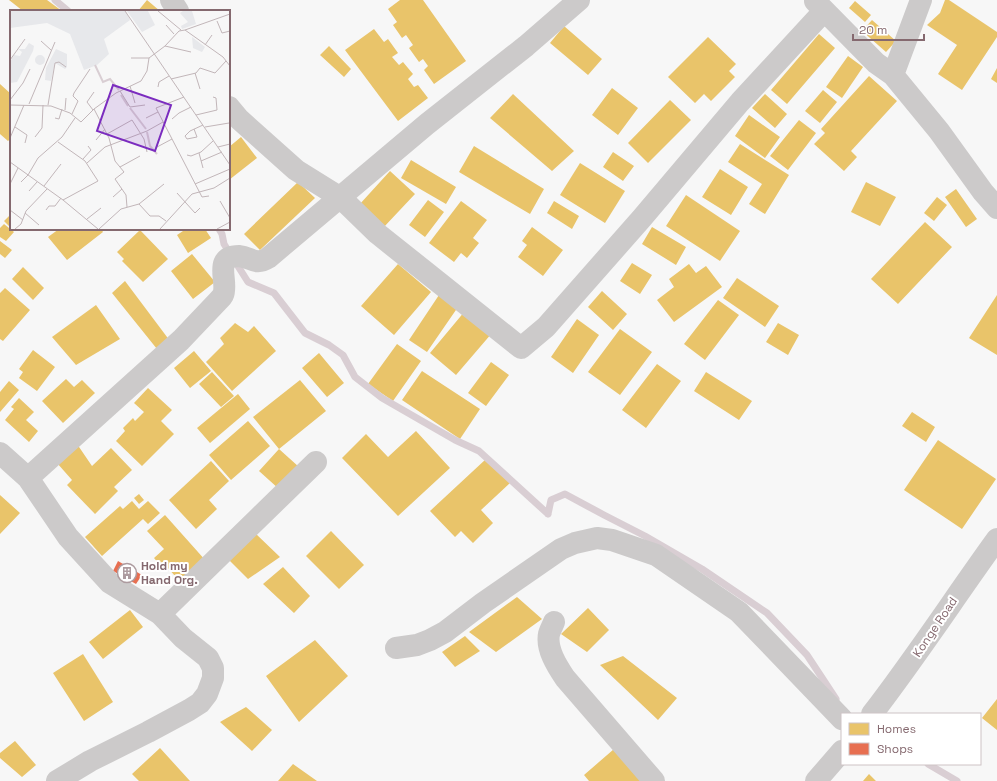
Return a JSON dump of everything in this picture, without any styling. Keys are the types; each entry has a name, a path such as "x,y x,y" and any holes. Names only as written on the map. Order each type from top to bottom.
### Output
{"street":[{"path":"171,0 177,10"},
{"path":"28,478 180,340 219,300 223,295 223,268 225,261 232,256 242,256 255,262 262,262 341,198 427,124 526,46 579,0"},
{"path":"892,75 921,0"},
{"path":"230,108 239,119 296,170 341,198 378,234 521,348 546,327 642,218 819,6 876,63 892,75 939,131 983,192 997,208"},
{"path":"0,453 28,478 68,537 110,583 160,614 183,638 208,658 213,668 213,678 208,694 200,703 90,761 57,781"},
{"path":"160,614 316,462"},
{"path":"396,648 417,645 445,632 483,603 561,549 575,543 597,538 612,540 656,555 739,612 841,718"},
{"name":"Konge Road","path":"873,713 903,675 997,538"},
{"path":"554,622 549,633 550,647 556,664 565,678 654,781"},
{"path":"816,781 841,752"}],"building: Homes":[{"path":"9,0 47,0 61,10 22,10"},
{"path":"147,0 159,10 139,10"},
{"path":"400,0 423,0 466,61 434,84 424,70 428,66 423,59 419,62 409,48 413,45 406,35 402,38 393,25 397,22 388,9"},
{"path":"945,0 949,0 997,32 997,37 962,90 938,74 957,45 927,25 940,13"},
{"path":"855,1 871,15 865,22 849,8"},
{"path":"872,20 896,41 886,52 862,31"},
{"path":"564,26 602,59 588,75 550,43"},
{"path":"374,29 384,42 388,39 398,53 392,57 399,65 403,62 413,74 408,79 414,87 418,85 428,98 398,121 345,50"},
{"path":"819,34 835,48 787,104 771,90"},
{"path":"708,37 736,64 729,71 735,77 711,101 704,94 695,103 668,77"},
{"path":"329,46 351,69 344,77 320,55"},
{"path":"848,56 863,67 842,98 826,87"},
{"path":"997,68 997,83 991,79"},
{"path":"869,76 897,101 851,151 857,157 844,171 814,144 825,133 821,129"},
{"path":"0,84 10,93 10,139 8,141 0,134"},
{"path":"612,88 638,108 618,135 592,115"},
{"path":"823,90 837,102 820,123 805,111"},
{"path":"513,94 574,151 552,171 490,118"},
{"path":"765,94 787,114 775,128 752,108"},
{"path":"670,100 691,120 648,163 628,143"},
{"path":"749,115 780,137 765,158 735,136"},
{"path":"799,120 816,133 788,170 770,156"},
{"path":"241,137 257,158 230,179 230,146"},
{"path":"740,144 789,175 765,214 749,204 762,184 728,162"},
{"path":"474,146 544,189 530,214 459,172"},
{"path":"613,152 634,166 623,181 603,167"},
{"path":"411,160 456,187 446,204 401,178"},
{"path":"580,163 625,191 605,223 560,195"},
{"path":"720,169 748,187 731,215 702,197"},
{"path":"390,171 415,194 383,228 359,205"},
{"path":"298,182 315,198 260,250 244,234"},
{"path":"866,182 896,197 880,226 851,212"},
{"path":"956,189 977,219 966,227 945,197"},
{"path":"686,195 740,231 720,261 666,226"},
{"path":"937,197 947,205 934,221 924,213"},
{"path":"428,200 444,212 425,237 409,225"},
{"path":"461,201 487,220 473,238 479,243 467,258 461,253 454,262 429,243"},
{"path":"554,201 579,216 572,229 547,213"},
{"path":"10,215 10,227 4,221"},
{"path":"925,222 952,247 898,304 871,279"},
{"path":"4,224 14,232 6,241 0,237 0,228"},
{"path":"532,227 563,250 543,276 518,257 527,245 522,241"},
{"path":"652,227 686,247 676,265 642,244"},
{"path":"58,230 102,230 103,232 67,260 48,237"},
{"path":"140,230 168,259 143,282 122,261 124,259 117,252"},
{"path":"184,230 206,230 211,238 188,253 177,235"},
{"path":"0,241 12,250 5,258 0,254"},
{"path":"192,254 215,282 193,299 171,271"},
{"path":"632,263 652,275 640,294 620,281"},
{"path":"398,264 431,292 394,335 361,306"},
{"path":"689,264 696,273 706,266 722,287 674,322 657,300 674,287 669,279"},
{"path":"23,267 44,288 33,300 12,279"},
{"path":"737,278 779,306 765,327 723,298"},
{"path":"125,281 170,341 157,349 112,293"},
{"path":"5,288 30,310 3,341 0,339 0,293"},
{"path":"602,291 627,314 613,330 588,307"},
{"path":"439,295 458,307 427,352 409,340"},
{"path":"997,295 997,355 969,338"},
{"path":"718,300 739,315 705,360 684,344"},
{"path":"96,305 120,339 76,365 52,337"},
{"path":"465,311 492,333 456,375 430,353"},
{"path":"577,319 599,335 573,373 551,357"},
{"path":"235,323 248,332 254,326 276,351 232,391 206,362 224,344 220,338"},
{"path":"778,323 799,335 788,355 766,342"},
{"path":"620,329 652,352 620,395 588,372"},
{"path":"397,344 421,361 393,401 368,384"},
{"path":"33,350 55,367 37,391 19,378 23,372 19,369"},
{"path":"194,351 211,371 190,388 174,368"},
{"path":"319,353 344,383 327,397 302,368"},
{"path":"491,362 509,375 486,406 468,393"},
{"path":"657,364 681,381 646,428 622,410"},
{"path":"422,371 480,409 460,439 402,400"},
{"path":"212,372 234,396 221,407 199,384"},
{"path":"706,372 752,401 739,420 694,391"},
{"path":"66,379 74,387 82,380 95,393 63,423 42,401"},
{"path":"300,380 326,411 279,449 253,417"},
{"path":"9,381 19,390 0,412 0,392"},
{"path":"148,388 172,410 161,421 174,434 142,466 116,441 125,431 123,428 133,418 135,421 144,412 134,403"},
{"path":"238,394 250,409 210,443 197,428"},
{"path":"19,398 34,412 26,420 38,431 29,442 5,420 14,409 11,407"},
{"path":"912,412 935,427 926,442 902,426"},
{"path":"248,421 270,446 231,480 209,455"},
{"path":"416,431 450,468 398,516 342,458 366,434 388,457"},
{"path":"938,440 996,479 962,529 904,490"},
{"path":"77,444 92,466 111,448 132,470 114,487 118,491 95,514 67,485 72,480 57,463"},
{"path":"279,449 299,467 279,489 259,471"},
{"path":"486,459 510,483 481,510 493,523 473,543 461,531 455,537 430,511"},
{"path":"211,461 229,481 209,500 217,509 196,529 169,500"},
{"path":"139,494 144,500 139,504 134,498"},
{"path":"0,495 20,513 0,534"},
{"path":"132,501 139,509 148,501 160,513 148,524 143,519 102,556 85,537 120,506 123,509"},
{"path":"165,515 206,561 181,583 168,568 164,570 154,558 164,549 147,531"},
{"path":"331,531 364,565 339,589 306,556"},
{"path":"255,533 280,557 248,579 229,560"},
{"path":"283,567 310,596 294,613 263,584"},
{"path":"517,597 542,619 496,652 469,632"},
{"path":"588,608 609,630 587,652 561,634"},
{"path":"130,610 143,627 103,659 89,642"},
{"path":"465,636 480,651 455,667 442,652"},
{"path":"315,640 348,676 299,722 266,676"},
{"path":"83,654 113,702 84,721 53,673"},
{"path":"623,656 677,698 658,720 600,665"},
{"path":"997,699 997,730 982,718"},
{"path":"246,707 272,730 252,751 220,722"},
{"path":"15,741 36,765 22,777 0,758 0,753"},
{"path":"160,748 190,781 139,781 132,774"},
{"path":"614,749 641,781 589,781 584,775"},
{"path":"293,764 317,781 278,781"},
{"path":"869,774 876,781 863,781"}],"building: Shops":[{"name":"Hold my Hand Org.","path":"118,561 142,575 136,584 113,571"}],"waterway":[{"path":"55,0 67,10"},
{"path":"220,230 224,244 248,282 274,293 305,333 329,345 343,355 355,377 382,398 455,440 479,451 548,514"},
{"path":"548,514 551,500 565,494 645,536 702,569 767,613 807,655 836,699"},
{"path":"930,765 957,781"}],"place":[{"name":"Hold my Hand Org.","path":"127,573"}]}
